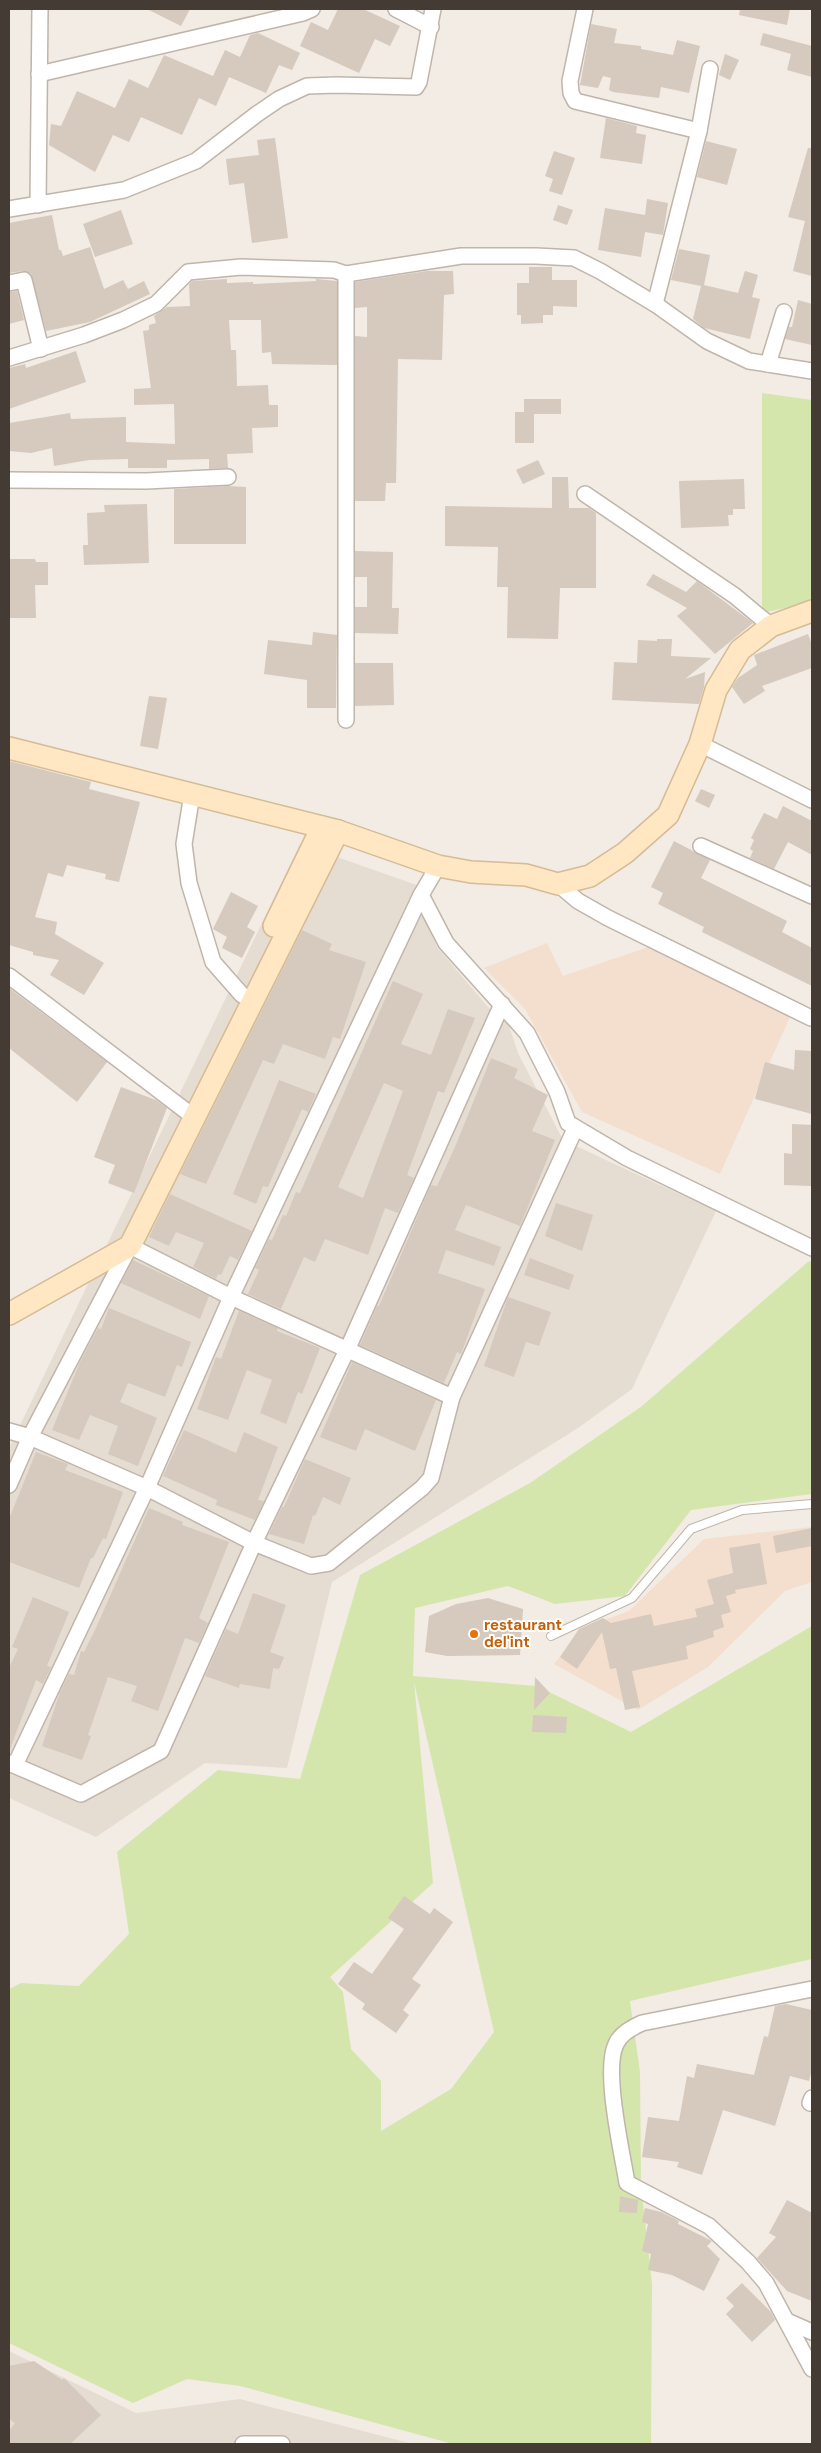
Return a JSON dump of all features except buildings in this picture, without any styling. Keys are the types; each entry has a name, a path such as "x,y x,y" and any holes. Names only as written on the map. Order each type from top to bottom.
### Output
{"main road":[{"path":"9,748 330,829 438,866 471,872 526,875 558,884 590,876 625,852 668,815 700,744 716,690 740,650 771,626 812,611"},
{"path":"9,1300 104,1249 124,1235 242,995 330,829"},
{"path":"9,1314 130,1246 330,829"}],"street":[{"path":"38,205 40,9"},
{"path":"39,74 303,13 312,9"},
{"path":"396,9 431,27"},
{"path":"9,209 124,190 196,161 279,99 307,86 337,84 416,87 419,82 431,27 433,9"},
{"path":"584,9 570,81 571,93 576,102 698,131"},
{"path":"655,304 698,131 710,69"},
{"path":"9,358 92,332 156,304 188,272 241,267 334,270 346,274 461,256 574,258 600,271 655,304 707,341 749,361 812,371"},
{"path":"346,274 346,720"},
{"path":"9,283 24,280 41,349"},
{"path":"768,364 784,312"},
{"path":"9,480 146,480 228,477"},
{"path":"585,494 735,596 771,626"},
{"path":"700,744 812,800"},
{"path":"192,794 184,844 189,883 213,962 242,995"},
{"path":"701,846 812,896"},
{"path":"438,866 421,895 231,1297 147,1488 12,1764 81,1794 161,1752 254,1543 348,1348 502,1004"},
{"path":"558,884 578,901 608,918 811,1018"},
{"path":"421,895 446,943 527,1033 557,1092 568,1123 575,1129 627,1158 812,1248"},
{"path":"9,976 186,1111"},
{"path":"9,1431 30,1438 147,1488 254,1543 311,1566 329,1563 422,1488 431,1478 452,1397 575,1129"},
{"path":"9,1485 30,1438 130,1246 231,1297 348,1348 452,1397"},
{"path":"812,1989 642,2023 631,2027 616,2044 611,2075 627,2183 709,2226 748,2262 766,2282 812,2369"},
{"path":"787,2321 812,2332"},
{"path":"243,2444 282,2444"}],"lane":[{"path":"551,1636 632,1598 691,1529 742,1510 812,1504"}],"shaded area":[{"path":"300,844 428,889 426,913 437,947 494,1014 502,1004 518,1053 563,1140 716,1211 632,1389 578,1428 332,1582 287,1768 205,1763 96,1837 9,1798 9,1448"},
{"path":"547,943 563,976 657,944 794,1008 720,1174 582,1112 525,1009 484,968"},
{"path":"812,1527 812,1582 785,1591 708,1667 638,1710 554,1664 583,1628 629,1611 704,1539"},
{"path":"9,2351 136,2413 240,2399 413,2444 9,2444"}],"green space":[{"path":"762,393 812,400 812,602 762,613"},
{"path":"809,1261 812,1263 812,1494 691,1510 625,1596 555,1604 508,1586 415,1608 413,1676 537,1686 631,1732 812,1626 812,1959 630,2001 640,2072 641,2185 652,2284 651,2444 453,2444 240,2386 187,2379 133,2403 9,2343 9,1989 21,1983 79,1986 129,1934 117,1852 218,1770 300,1779 360,1575 530,1483 642,1406","holes":["414,1682 494,2032 451,2089 381,2131 381,2081 351,2049 343,1992 330,1977 433,1883"]}],"place":[{"name":"restaurant del'int","path":"474,1634"}]}
